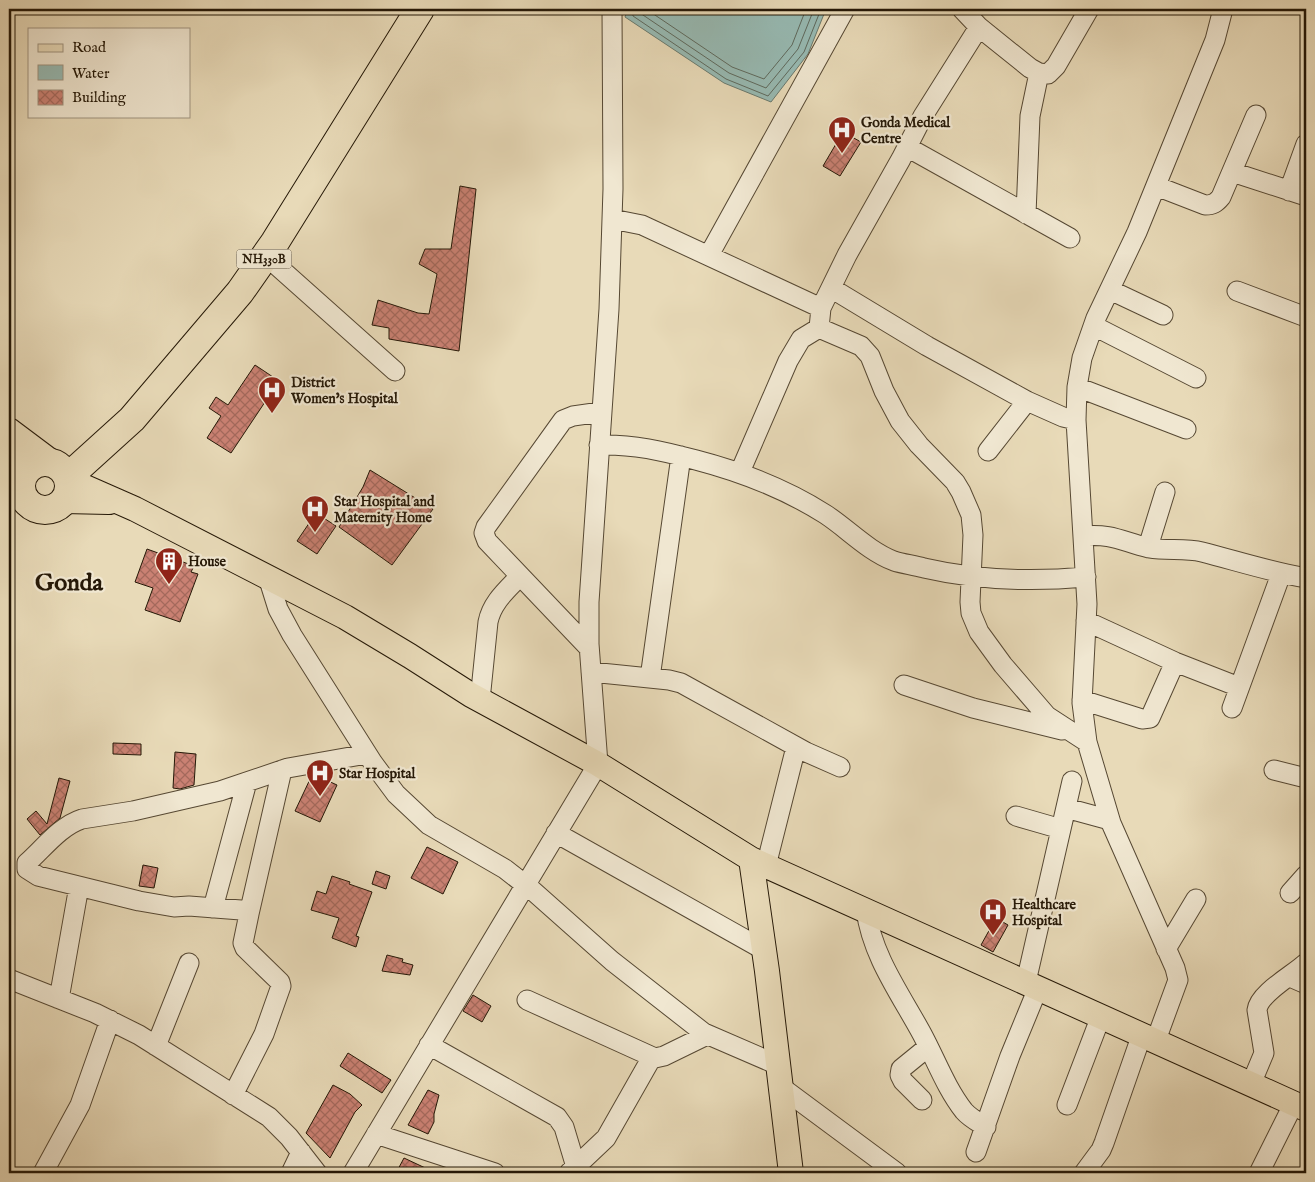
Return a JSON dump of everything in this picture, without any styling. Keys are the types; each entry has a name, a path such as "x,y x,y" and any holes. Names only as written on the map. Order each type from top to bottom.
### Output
{"highway":[{"name":"NH330B","path":"57,476 202,313 257,241 318,148 398,9"},
{"name":"NH330B","path":"57,476 61,505 51,510 40,510 18,505 21,482 57,476 112,438 143,406 240,292 266,256 420,9"}],"main road":[{"path":"9,432 57,476 121,503 222,552 345,617 480,700 598,764 758,862 1300,1106"},
{"path":"758,862 764,950 791,1173"}],"street":[{"path":"353,1173 598,764 589,648 589,602 609,309 612,219 612,9"},
{"path":"709,255 845,9"},
{"path":"962,9 979,28 1040,74 1048,74 1056,66 1089,9"},
{"path":"1084,1173 1101,1150 1149,1037 1178,980 1175,968 1110,820 1084,743 1082,700 1086,577 1076,420 1077,387 1082,358 1094,326 1156,186 1215,40 1224,9"},
{"path":"819,328 820,308 846,254 923,116 979,28"},
{"path":"1026,214 1030,116 1040,74"},
{"path":"1156,186 1205,205 1212,205 1221,197 1256,115"},
{"path":"1232,172 1298,194 1306,144"},
{"path":"907,147 1070,238"},
{"path":"612,219 642,225 820,308"},
{"path":"266,256 395,371"},
{"path":"830,288 927,346 1027,401 1063,417 1076,420"},
{"path":"1110,290 1163,315"},
{"path":"1238,292 1306,317"},
{"path":"1094,326 1196,378"},
{"path":"740,472 788,361 800,339 819,328"},
{"path":"819,328 861,346 870,356 884,391 900,421 919,445 955,482 971,515 973,535 971,613 979,632 1003,665 1047,716 1084,743"},
{"path":"1077,387 1186,429"},
{"path":"988,451 1027,401"},
{"path":"589,648 486,541 484,532 486,526 563,420 572,416 601,412"},
{"path":"599,445 619,444 654,448 740,472 790,494 826,515 865,544 894,561 955,575 1052,579 1086,577"},
{"path":"650,678 681,456"},
{"path":"1148,547 1165,492"},
{"path":"1083,536 1098,534 1116,537 1148,547 1201,552 1281,574 1306,578"},
{"path":"1232,708 1281,574"},
{"path":"480,700 490,612 495,603 520,576"},
{"path":"268,577 278,609 292,635 367,754 396,794 429,825 505,870 525,885 612,961 707,1035 779,1076 897,1173"},
{"path":"1086,621 1175,662 1239,687"},
{"path":"1082,700 1142,719 1150,718 1175,662"},
{"path":"591,672 681,683 796,747 840,767"},
{"path":"904,685 1084,743"},
{"path":"758,862 796,747"},
{"path":"249,914 241,910 174,907 139,901 38,876 30,872 26,864 74,821 220,792 282,770 367,754"},
{"path":"233,1095 264,1034 281,986 276,978 245,948 243,943 282,770"},
{"path":"1274,770 1306,778"},
{"path":"976,1152 1010,1056 1032,985 1061,829 1072,781"},
{"path":"213,908 247,782"},
{"path":"1066,808 1110,820"},
{"path":"1016,816 1061,829"},
{"path":"556,833 764,950"},
{"path":"1290,893 1306,875"},
{"path":"59,999 80,886"},
{"path":"1166,950 1196,898"},
{"path":"866,910 868,929 888,975 928,1047 943,1079 965,1112 986,1127"},
{"path":"1250,1084 1264,1053 1257,1010 1258,1005 1272,990 1298,980 1306,962"},
{"path":"156,1046 189,963"},
{"path":"9,979 110,1020 156,1046 269,1117 289,1137 318,1173"},
{"path":"527,1000 652,1057 664,1056 707,1035"},
{"path":"1067,1105 1101,1016"},
{"path":"43,1173 80,1104 110,1020"},
{"path":"429,1045 557,1117 564,1127 573,1170"},
{"path":"922,1100 903,1081 900,1075 901,1069 928,1047"},
{"path":"573,1170 606,1138 652,1057"},
{"path":"1259,1173 1300,1106"},
{"path":"376,1134 495,1173"},
{"path":"291,1173 301,1152"}],"water":[{"path":"628,9 826,9 808,54 771,102 724,83 625,17"}],"building":[{"path":"843,132 861,142 840,176 823,166"},
{"path":"460,186 476,189 459,351 389,339 389,328 372,325 378,300 418,313 429,314 437,274 419,264 425,249 451,249"},
{"path":"255,365 279,381 231,453 207,438 221,416 209,408 216,397 228,405"},
{"path":"370,470 433,509 392,565 339,527 363,487"},
{"path":"316,513 336,526 317,554 297,541"},
{"name":"House","path":"147,549 194,566 191,572 198,574 180,622 145,610 153,588 135,582"},
{"path":"113,743 141,744 141,755 113,754"},
{"path":"175,752 196,754 194,785 180,789 173,788"},
{"path":"312,775 337,785 320,822 295,811"},
{"path":"59,778 70,781 60,818 40,835 27,819 36,811 47,824"},
{"path":"427,847 458,862 443,894 411,878"},
{"path":"143,865 158,868 154,888 139,886"},
{"path":"376,871 390,876 386,889 372,884"},
{"path":"332,876 372,892 356,936 359,937 356,947 332,938 339,918 311,910 317,891 326,894"},
{"path":"996,918 1008,925 993,952 981,945"},
{"path":"387,955 403,959 402,962 413,965 410,975 382,971"},
{"path":"473,995 491,1006 482,1022 463,1011"},
{"path":"348,1053 391,1080 382,1093 340,1066"},
{"path":"333,1085 350,1094 362,1105 355,1112 330,1158 306,1133"},
{"path":"428,1090 439,1095 434,1122 428,1134 408,1125"},
{"path":"404,1158 436,1173 396,1173"}],"place":[{"name":"Gonda Medical Centre","path":"842,154"},
{"name":"District Women's Hospital","path":"272,414"},
{"name":"Star Hospital and Maternity Home","path":"315,533"},
{"name":"House","path":"169,585"},
{"name":"Star Hospital","path":"320,797"},
{"name":"Healthcare Hospital","path":"993,936"}],"district":[{"name":"Gonda","path":"69,582"}]}
